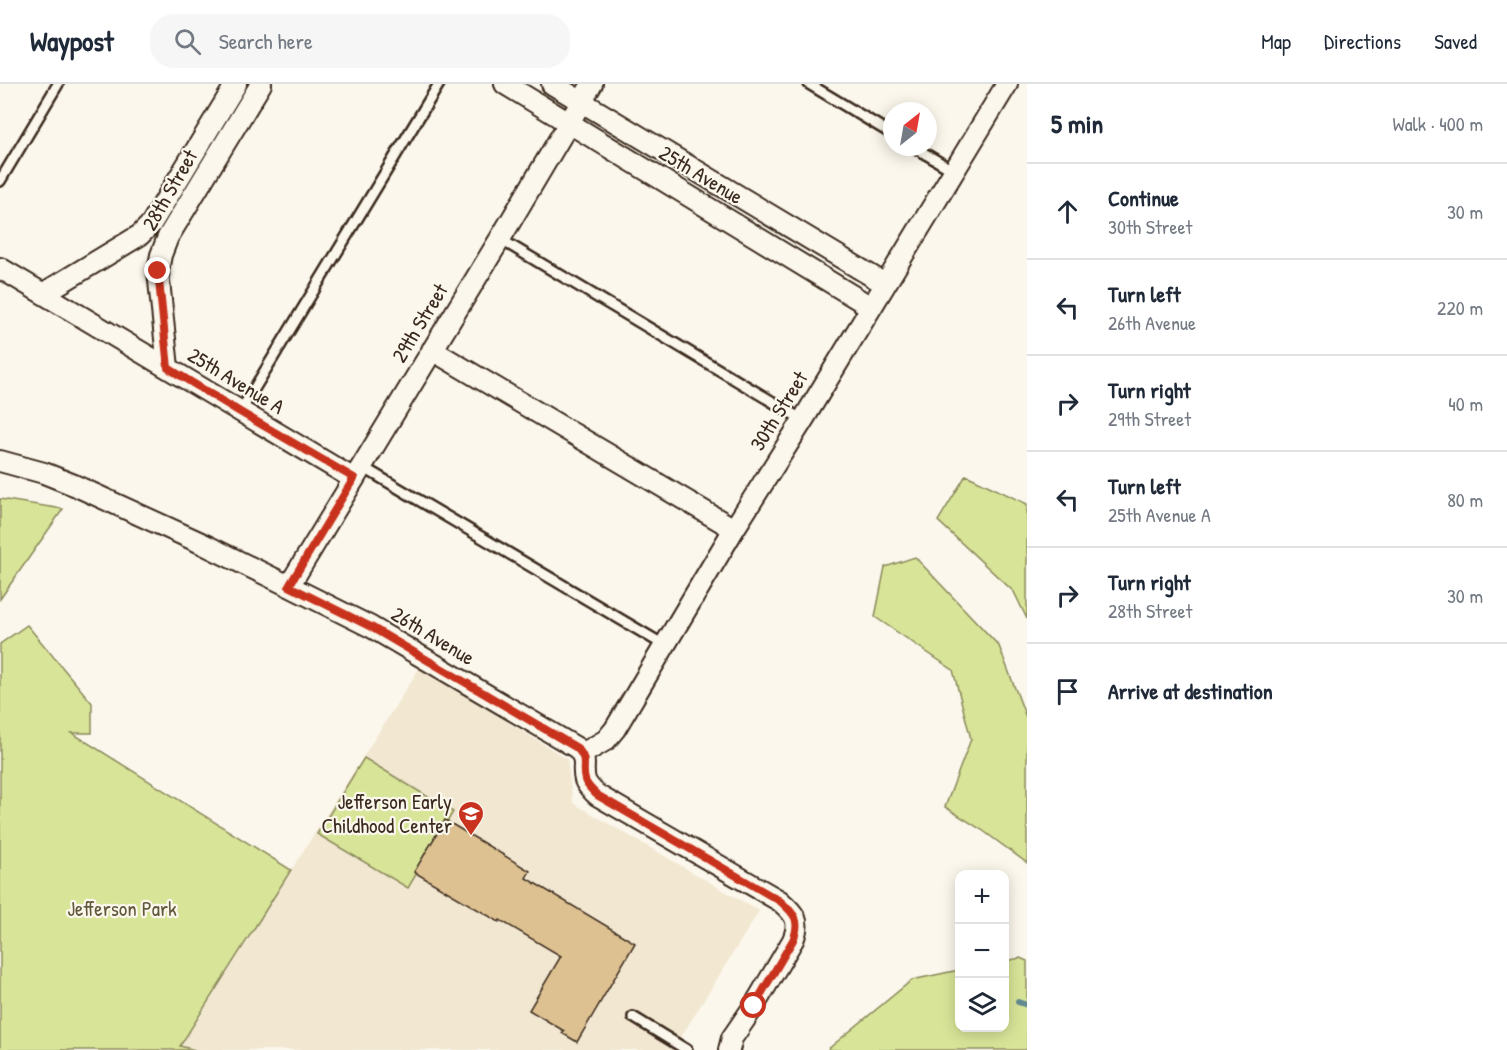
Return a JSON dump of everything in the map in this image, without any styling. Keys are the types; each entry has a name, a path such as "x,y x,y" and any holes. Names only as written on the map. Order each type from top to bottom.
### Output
{"street":[{"name":"28th Street","path":"44,293 140,235 151,224 236,84"},
{"name":"28th Street","path":"168,368 158,271 161,255 170,235 261,84"},
{"name":"25th Avenue","path":"505,84 871,307"},
{"name":"25th Avenue","path":"552,84 885,284"},
{"name":"29th Street","path":"289,586 592,84"},
{"name":"30th Street","path":"582,754 606,740 615,729 1007,84"},
{"name":"25th Avenue A","path":"0,268 240,412 358,472"},
{"path":"432,350 735,529"},
{"name":"26th Avenue","path":"0,461 44,473 74,485 201,543 371,627 568,743 582,754"},
{"path":"582,754 585,761 585,781 597,795 780,901 797,920 797,931 793,940 732,1038 729,1050"}],"lane":[{"path":"0,181 58,84"},
{"path":"240,412 439,84"},
{"path":"809,84 883,129"},
{"path":"930,156 954,171"},
{"path":"151,224 170,235"},
{"path":"500,239 803,420"},
{"path":"358,472 664,645"},
{"path":"633,1017 687,1050"}],"shaded area":[{"name":"Jefferson Early Childhood Center","path":"420,667 567,759 573,803 759,911 673,1050 177,1050"}],"green space":[{"path":"966,475 1027,504 1027,619 1014,592 938,521"},
{"path":"0,499 63,509 0,599"},
{"path":"915,557 999,646 1027,720 1027,863 982,830 945,807 971,739 953,670 875,617 885,567"},
{"name":"Jefferson Park","path":"27,625 92,703 92,733 72,733 291,870 180,1046 195,1050 0,1050 0,644"},
{"path":"364,758 453,812 408,888 317,834"},
{"path":"1020,958 1027,961 1027,1050 827,1050 912,980 955,971 955,1032 1009,1032 1009,960"}],"building":[{"path":"445,820 530,871 526,878 635,943 577,1042 562,1033 564,1031 529,1010 561,956 414,872"}],"waterway":[{"path":"1018,1002 1027,1005"}],"place":[{"name":"Jefferson Early Childhood Center","path":"471,837"}],"route":[{"path":"158,271 168,368 354,478 289,586 371,627 577,748 585,761 585,781 597,795 780,901 797,920 797,931 754,1006"}]}
